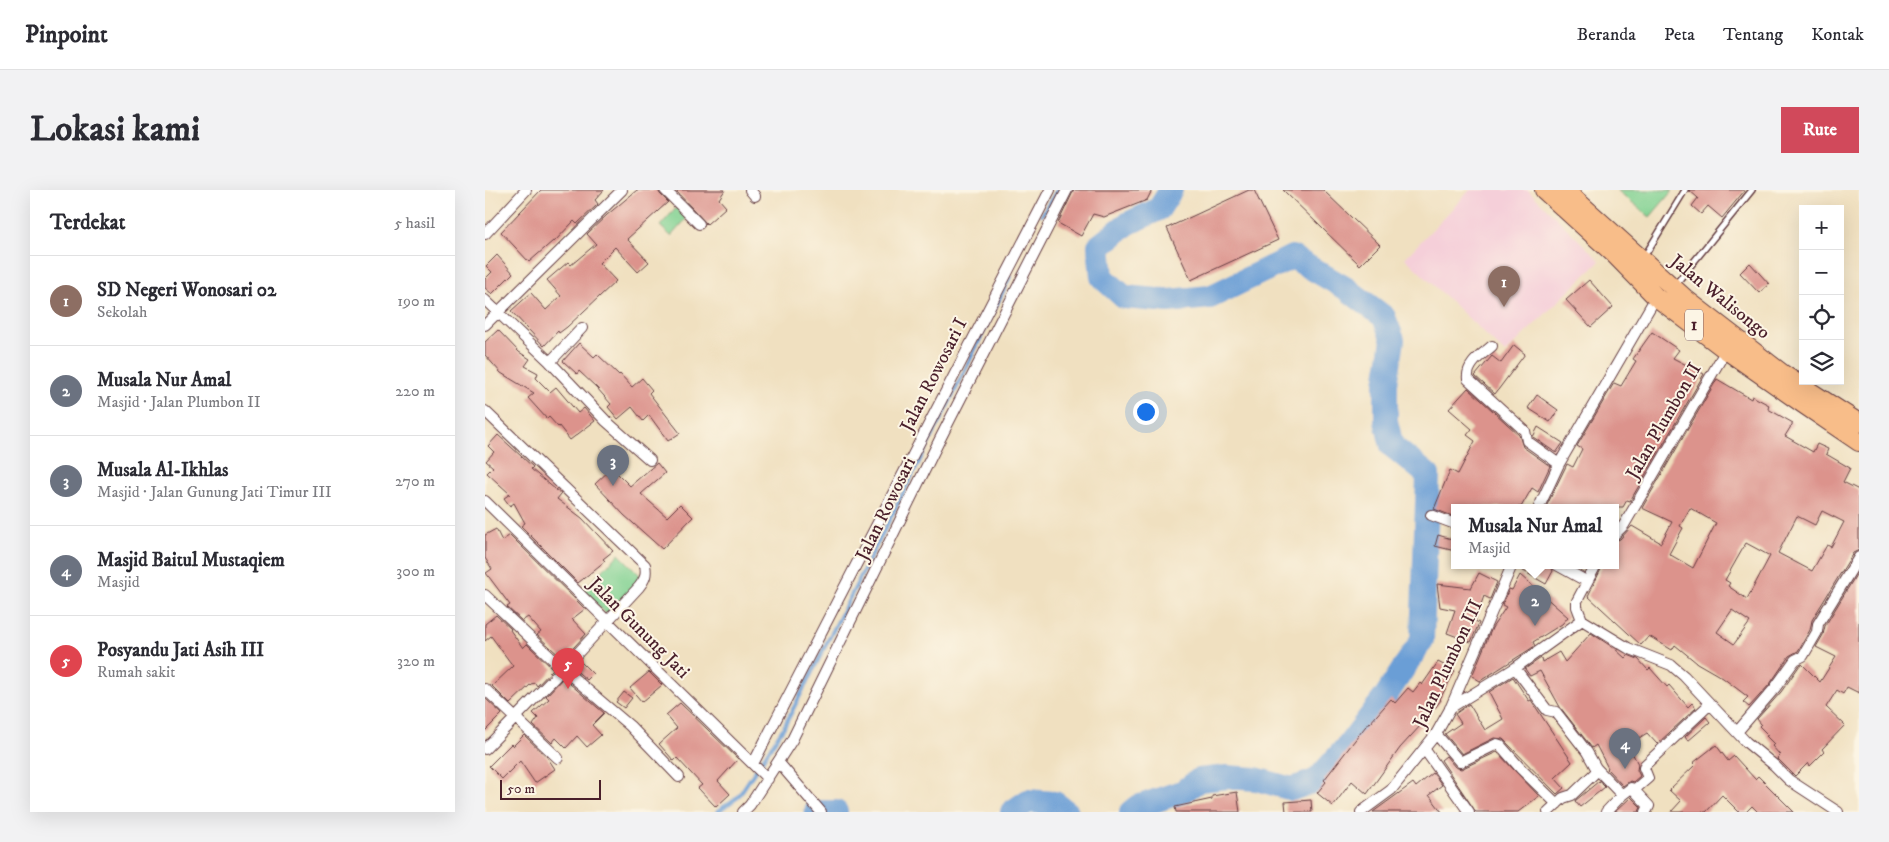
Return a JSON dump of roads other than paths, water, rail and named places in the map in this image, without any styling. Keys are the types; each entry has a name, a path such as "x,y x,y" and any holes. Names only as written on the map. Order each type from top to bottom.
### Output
{"highway":[{"name":"1","path":"1544,190 1613,253 1656,297 1726,350 1808,399 1859,442"},
{"name":"Jalan Walisongo","path":"1565,190 1673,288 1783,374 1808,399 1859,423"}],"street":[{"path":"485,234 527,190"},
{"path":"485,325 622,190"},
{"path":"665,190 699,224"},
{"name":"Jalan Rowosari I","path":"756,766 1050,190"},
{"name":"Jalan Rowosari","path":"743,812 779,763 792,740 930,458 1067,190"},
{"path":"1540,504 1559,464 1656,297"},
{"path":"485,300 550,362 606,421 650,460"},
{"path":"550,362 582,328"},
{"path":"1491,346 1470,368 1467,373 1468,379 1525,430 1527,441 1559,464"},
{"name":"Jalan Plumbon II","path":"1619,530 1624,525 1726,350"},
{"path":"485,749 563,669 643,581 647,574 645,565 487,417"},
{"name":"Jalan Gunung Jati","path":"485,501 768,779"},
{"path":"1431,515 1451,522"},
{"path":"1737,732 1775,688 1795,660 1803,656 1817,632 1818,624 1859,557"},
{"name":"Jalan Plumbon III","path":"1361,812 1391,790 1436,734 1450,709 1510,569"},
{"path":"1564,569 1586,581"},
{"path":"1594,569 1577,601 1577,608 1582,620 1628,648 1671,665 1684,676 1752,747 1789,780 1838,812"},
{"path":"485,595 563,669 630,726 679,777"},
{"path":"1450,709 1515,668 1582,620"},
{"path":"1515,668 1547,710 1556,712 1587,752 1597,770 1622,795"},
{"path":"485,689 558,758"},
{"path":"1634,790 1648,778 1644,768 1645,765 1711,704"},
{"path":"1436,734 1460,762 1497,744 1500,745 1521,769 1557,804"},
{"path":"1425,750 1469,812"},
{"path":"779,763 821,812"},
{"path":"1548,812 1563,798 1571,795 1597,770"},
{"path":"1607,812 1631,788 1649,806 1646,812"}],"lane":[{"path":"1643,259 1685,190"},
{"path":"1673,288 1752,190"}],"waterway":[{"path":"1042,215 1057,190"},
{"path":"1131,812 1137,807 1184,791 1199,780 1227,777 1256,779 1292,789 1317,780 1350,743 1385,697 1422,640 1428,475 1392,446 1386,421 1386,384 1393,340 1384,317 1347,289 1292,257 1210,297 1169,301 1124,297 1102,277 1099,246 1127,224 1159,209 1171,190"},
{"path":"717,812 738,797 784,727 950,401 1010,277"},
{"path":"1012,812 1028,801 1055,803 1067,812"},
{"path":"816,812 836,812"}],"place":[{"name":"SD Negeri Wonosari 02","path":"1504,307"},
{"name":"Musala Al-Ikhlas","path":"613,486"},
{"name":"Musala Nur Amal","path":"1535,626"},
{"name":"Posyandu Jati Asih III","path":"568,689"},
{"name":"Masjid Baitul Mustaqiem","path":"1625,769"}]}
